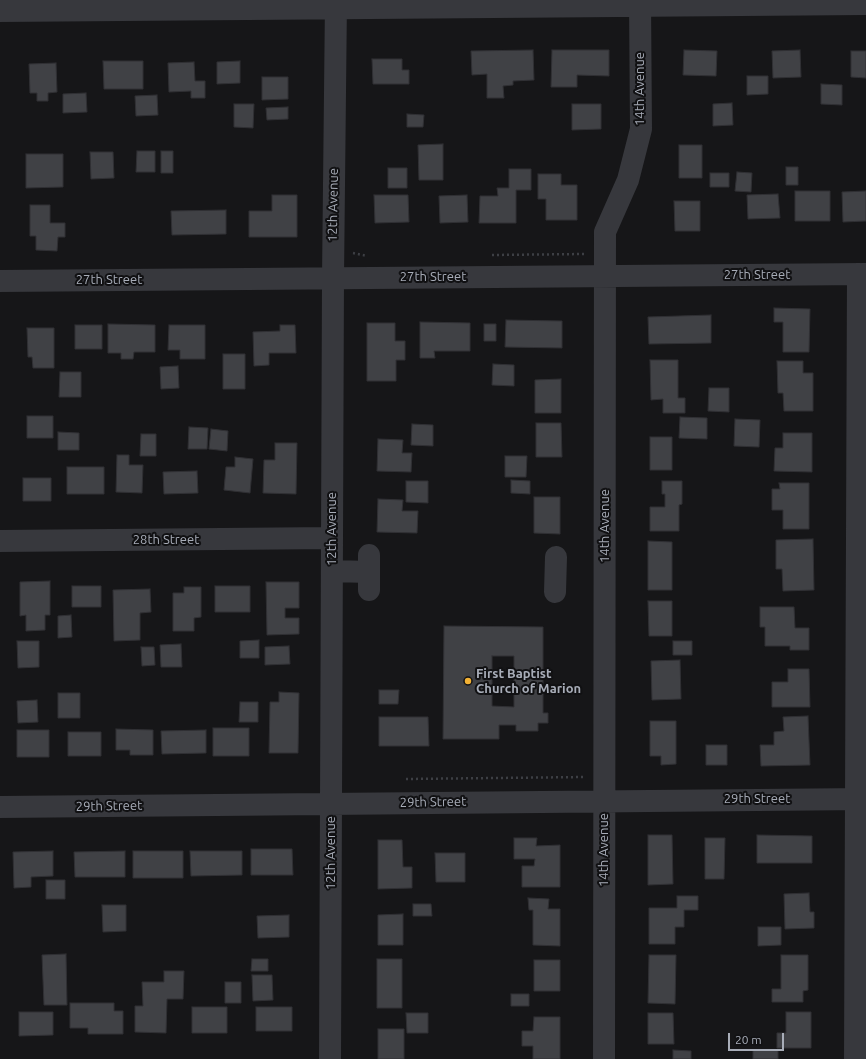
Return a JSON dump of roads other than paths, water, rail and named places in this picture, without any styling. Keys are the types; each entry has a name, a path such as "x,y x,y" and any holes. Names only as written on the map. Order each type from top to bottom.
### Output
{"street":[{"name":"14th Avenue","path":"604,1059 606,232 628,180 641,129 640,3"},
{"path":"0,11 336,4 866,4"},
{"name":"12th Avenue","path":"330,1059 333,278 336,4"},
{"path":"855,1059 861,799 862,274"},
{"name":"27th Street","path":"0,281 862,274"},
{"name":"28th Street","path":"0,541 332,538"},
{"path":"555,592 556,557"},
{"path":"332,571 369,572"},
{"name":"29th Street","path":"0,807 604,800 861,799"}],"place":[{"name":"First Baptist Church of Marion","path":"468,681"}]}
